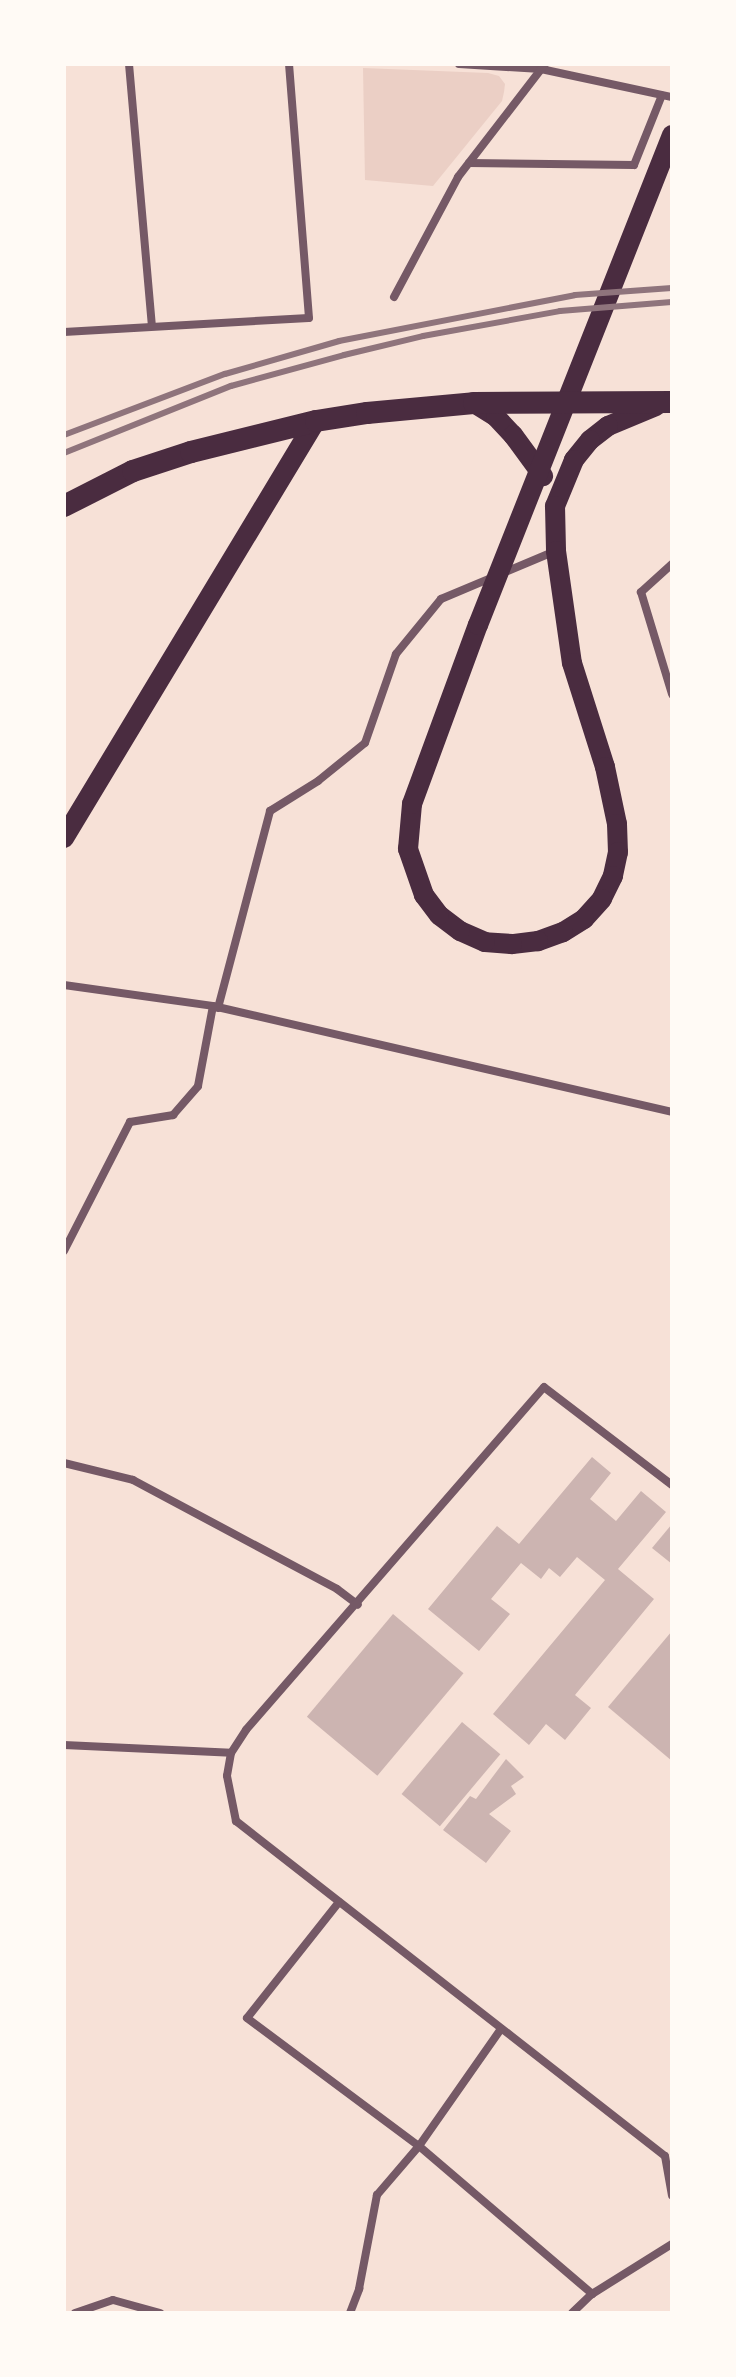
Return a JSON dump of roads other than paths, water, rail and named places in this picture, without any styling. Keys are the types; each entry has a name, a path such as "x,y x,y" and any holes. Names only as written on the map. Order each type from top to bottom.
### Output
{"highway":[{"path":"64,506 133,471 206,448 316,421 474,403 669,402"}],"main road":[{"path":"669,402 634,412 590,440 562,484 555,506 556,551 572,663 612,794 618,852 613,876 602,899 584,919 563,932 538,941 512,944 485,942 449,923 424,895 408,849 412,804 478,625 672,135"},
{"path":"474,403 496,417 530,456 545,480 555,506"},
{"path":"64,838 316,421"}],"street":[{"path":"129,64 152,326"},
{"path":"64,332 309,318 289,64"},
{"path":"459,64 543,67 667,96 634,165 469,163"},
{"path":"394,297 469,163 543,67"},
{"path":"64,1251 130,1122 173,1115 198,1086 216,1007 270,811 318,781 365,743 396,654 441,599 556,551"},
{"path":"672,564 641,592 672,694"},
{"path":"64,985 216,1007 672,1112"},
{"path":"672,1485 544,1387 358,1605 246,1730 231,1753 227,1776 236,1821 665,2156 672,2195"},
{"path":"64,1463 133,1480 337,1589 358,1605"},
{"path":"64,1745 231,1753"},
{"path":"339,1902 247,2018 419,2146 592,2294"},
{"path":"350,2313 359,2289 377,2195 419,2146 501,2029"},
{"path":"572,2313 592,2294 672,2244"},
{"path":"75,2313 113,2300 160,2313"}],"railway":[{"path":"64,435 225,374 339,341 575,295 672,288"},
{"path":"64,453 231,386 344,355 423,336 560,311 672,302"}]}
